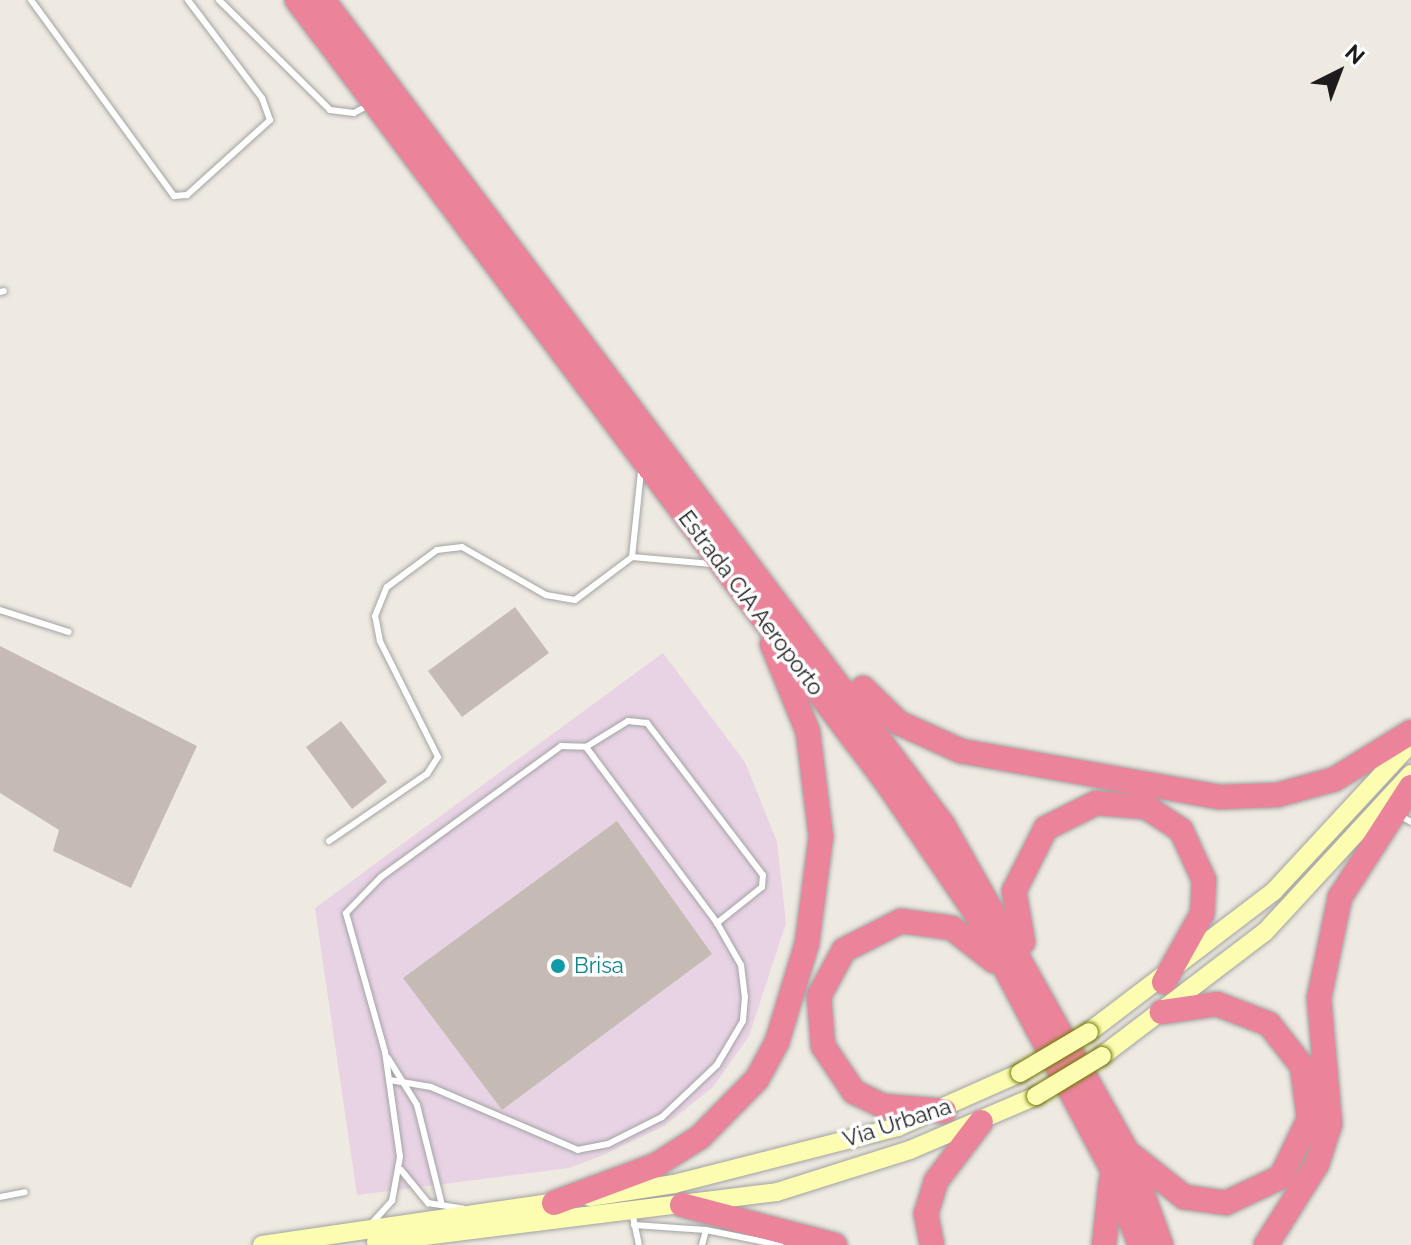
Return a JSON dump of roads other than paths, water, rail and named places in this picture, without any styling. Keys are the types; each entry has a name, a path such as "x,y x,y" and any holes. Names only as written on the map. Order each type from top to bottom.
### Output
{"highway":[{"name":"Estrada CIA Aeroporto","path":"297,0 887,783 1020,969"},
{"name":"Estrada CIA Aeroporto","path":"323,0 832,670 943,825 1161,1245"},
{"path":"600,365 642,404 879,708 933,741 1241,798 1335,779 1411,732"},
{"path":"554,1203 656,1165 700,1137 757,1079 777,1042 807,943 821,826 808,732 759,613"},
{"path":"1266,1245 1325,1147 1332,1098 1322,972 1349,874 1402,817 1411,787"},
{"path":"1020,969 1014,891 1024,858 1056,820 1115,801 1162,815 1199,861 1202,914 1164,982"},
{"path":"944,1111 883,1106 840,1078 819,1030 824,980 868,932 921,919 968,936 1020,969"},
{"path":"1104,1245 1119,1159 1160,1182 1213,1204 1268,1187 1303,1143 1308,1082 1275,1029 1217,1004 1162,1012"},
{"path":"932,1245 926,1214 936,1181 981,1122"},
{"name":"Estrada CIA Aeroporto","path":"1119,1159 1140,1245"},
{"path":"682,1205 835,1245"}],"main road":[{"name":"Via Urbana","path":"357,1239 478,1214 674,1184 944,1111 1020,1073 1164,982 1274,891 1411,743"},
{"name":"Via Urbana","path":"262,1245 633,1218 682,1205 832,1177 981,1122 1036,1096 1102,1056 1265,932 1411,774"}],"lane":[{"path":"31,0 156,181 174,196 187,195 270,120 262,98 188,0"},
{"path":"219,0 330,110 354,113 373,102"},
{"path":"632,557 641,519 640,456"},
{"path":"329,841 414,785 438,757 380,641 375,616 387,587 437,550 462,547 569,602 632,557 721,563"},
{"path":"0,610 69,632"},
{"path":"357,1239 386,1212 401,1170 386,1055 345,924 351,905 561,746 586,747 640,719 730,830 764,882 717,923"},
{"path":"390,1080 405,1080 567,1147 595,1148 635,1131 704,1082 743,1021 741,965 717,923 586,747"},
{"path":"386,1055 405,1080 442,1205"},
{"path":"401,1170 423,1199 478,1214"},
{"path":"0,1197 25,1192"},
{"path":"639,1245 633,1218 780,1245"},
{"path":"702,1245 706,1230"}],"place":[{"name":"Brisa","path":"558,966"}]}
